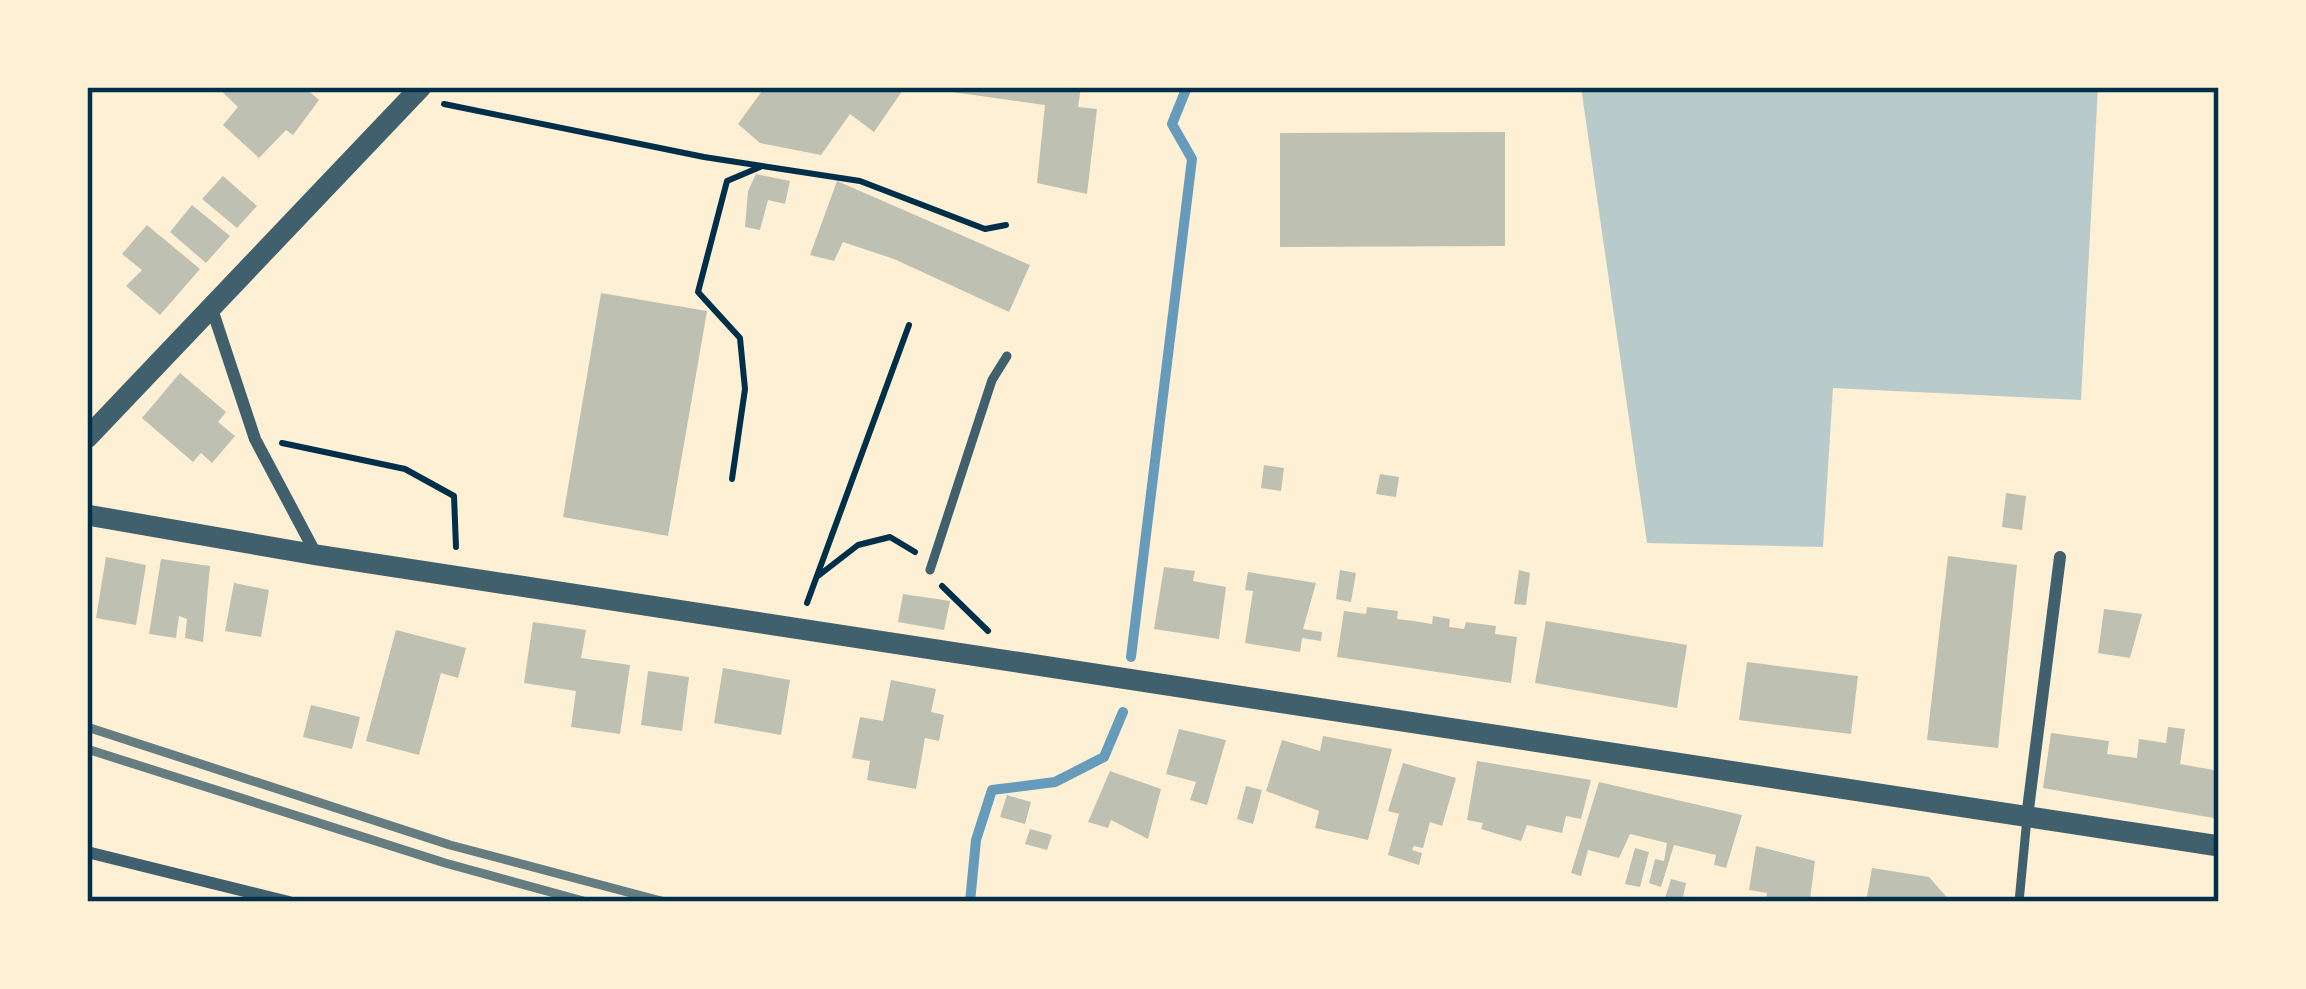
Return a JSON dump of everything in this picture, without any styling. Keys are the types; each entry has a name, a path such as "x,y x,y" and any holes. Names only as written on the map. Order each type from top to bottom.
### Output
{"street":[{"path":"88,434 416,92"},
{"path":"211,303 255,439 317,555"},
{"path":"87,515 317,555 2219,846"},
{"path":"2026,818 2060,557"},
{"path":"87,852 289,902"}],"lane":[{"path":"930,570 992,380 1007,356"},
{"path":"2019,902 2026,818"}],"path":[{"path":"416,92 763,166 860,181 985,229 1006,224"},
{"path":"732,479 745,389 740,338 698,292 728,182 763,166"},
{"path":"799,628 826,538 910,325"},
{"path":"255,439 405,469 454,496 458,537 451,575"}],"shaded area":[{"path":"1581,87 2098,87 2081,400 1833,388 1823,547 1647,543"}],"building":[{"path":"217,87 304,87 319,100 293,135 286,130 259,158 223,125 238,107"},
{"path":"765,87 905,87 874,132 850,114 821,155 760,143 738,124"},
{"path":"916,87 1081,87 1078,107 1097,109 1087,194 1037,183 1045,105"},
{"path":"1505,132 1505,246 1280,247 1280,133"},
{"path":"756,174 790,181 785,204 768,200 760,230 745,227 748,191"},
{"path":"223,176 257,206 237,228 202,199"},
{"path":"837,181 1030,265 1009,312 894,259 843,242 834,261 810,255"},
{"path":"192,205 230,236 206,263 170,232"},
{"path":"147,225 200,269 160,315 126,286 142,270 122,254"},
{"path":"601,293 707,311 668,536 563,517"},
{"path":"180,373 226,412 218,422 235,436 212,463 201,453 193,462 142,418"},
{"path":"1264,465 1284,468 1281,491 1261,488"},
{"path":"1380,474 1399,477 1396,497 1376,494"},
{"path":"2006,493 2026,496 2022,530 2002,527"},
{"path":"1948,556 2017,565 1998,748 1927,740"},
{"path":"106,557 146,565 136,625 96,618"},
{"path":"161,559 210,566 203,642 185,638 187,619 179,616 176,638 149,634"},
{"path":"1164,567 1195,571 1193,581 1226,587 1219,639 1154,629"},
{"path":"1340,570 1356,573 1351,602 1336,599"},
{"path":"1519,570 1530,573 1526,605 1514,604"},
{"path":"1248,572 1316,583 1303,629 1322,632 1321,641 1302,638 1300,652 1245,643 1253,591 1245,590"},
{"path":"234,583 269,590 261,637 225,631"},
{"path":"903,594 950,601 944,630 898,622"},
{"path":"1367,607 1398,611 1397,619 1432,624 1433,616 1450,619 1449,627 1464,629 1466,622 1496,626 1495,634 1517,637 1511,683 1337,657 1344,611 1366,614"},
{"path":"2104,609 2142,614 2130,658 2098,653"},
{"path":"1546,621 1687,645 1677,708 1535,683"},
{"path":"533,622 586,630 581,658 630,665 620,734 571,727 576,691 524,683"},
{"path":"396,630 466,648 458,678 441,673 419,755 366,741"},
{"path":"1747,662 1858,676 1851,734 1739,720"},
{"path":"723,668 790,680 781,735 714,723"},
{"path":"648,671 689,677 682,731 641,725"},
{"path":"891,680 936,689 931,712 944,715 939,741 925,738 916,789 867,780 870,761 852,758 860,717 883,721"},
{"path":"311,705 360,717 352,749 303,737"},
{"path":"2168,727 2185,729 2180,764 2219,771 2219,819 2043,788 2051,733 2109,741 2107,754 2137,758 2139,739 2166,743"},
{"path":"1179,729 1226,740 1207,805 1190,800 1196,782 1166,774"},
{"path":"1323,736 1392,749 1368,840 1315,828 1319,811 1266,791 1282,740 1320,751"},
{"path":"1477,761 1591,780 1581,819 1566,816 1562,833 1527,825 1521,841 1481,829 1483,823 1467,820"},
{"path":"1403,763 1456,778 1442,826 1430,822 1423,848 1412,850 1422,853 1419,865 1388,855 1399,814 1388,811"},
{"path":"1110,771 1161,789 1148,839 1111,820 1108,828 1088,822"},
{"path":"1599,782 1742,815 1726,868 1714,865 1716,855 1674,845 1661,887 1649,883 1655,859 1664,861 1667,843 1630,834 1619,858 1588,850 1581,876 1571,873"},
{"path":"1246,786 1262,790 1253,824 1237,819"},
{"path":"1007,795 1031,802 1025,824 1000,817"},
{"path":"1030,829 1052,835 1047,850 1025,844"},
{"path":"1756,846 1815,861 1810,899 1766,901 1767,893 1749,890"},
{"path":"1635,848 1649,852 1640,887 1625,884"},
{"path":"1872,868 1929,877 1951,902 1866,902"},
{"path":"1671,879 1686,883 1682,902 1664,902"}],"waterway":[{"path":"1131,657 1192,159 1172,124 1187,87"},
{"path":"970,902 976,840 992,790 1055,782 1104,757 1123,712"}],"railway":[{"path":"87,727 450,845 665,902"},
{"path":"87,749 445,863 587,902"}]}
